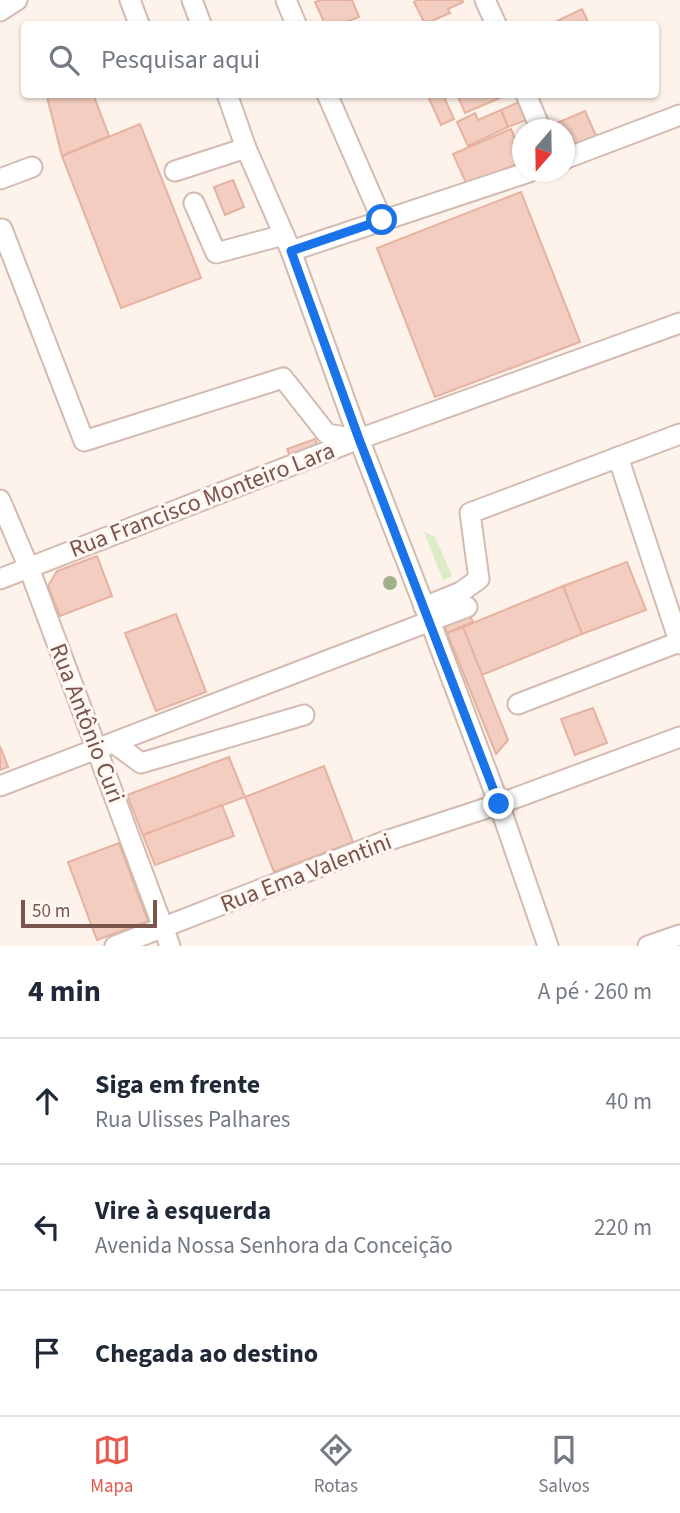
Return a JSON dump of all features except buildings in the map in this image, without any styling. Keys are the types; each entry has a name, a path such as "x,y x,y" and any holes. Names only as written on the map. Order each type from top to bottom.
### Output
{"street":[{"path":"0,11 17,0"},
{"path":"130,0 138,21"},
{"path":"192,0 200,21"},
{"path":"286,0 295,21"},
{"path":"485,0 495,21"},
{"path":"228,98 246,148 287,243 499,804 548,946"},
{"path":"329,98 382,220"},
{"path":"528,98 536,119"},
{"path":"575,155 680,115"},
{"path":"175,171 246,148"},
{"path":"0,180 32,167"},
{"path":"194,203 216,253 287,243 382,220 512,178"},
{"path":"2,229 84,441 283,378 327,434 359,439"},
{"name":"Rua Francisco Monteiro Lara","path":"0,579 359,439 680,323"},
{"path":"0,786 105,746 427,614 479,579 470,513 680,434"},
{"path":"518,705 680,643 618,457"},
{"name":"Rua Antônio Curi","path":"0,500 105,746 167,937"},
{"path":"427,614 467,607"},
{"path":"105,746 141,763 304,715"},
{"name":"Rua Ema Valentini","path":"115,946 167,937 383,842 499,804 680,737"},
{"path":"648,946 680,935"}],"green space":[{"path":"424,532 435,537 452,576 443,580"}],"route":[{"path":"382,220 291,251 359,439 499,804"}]}
